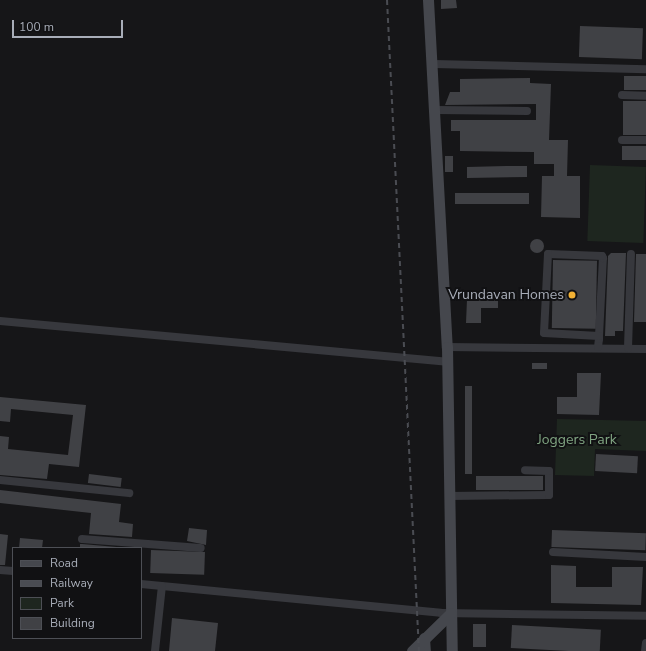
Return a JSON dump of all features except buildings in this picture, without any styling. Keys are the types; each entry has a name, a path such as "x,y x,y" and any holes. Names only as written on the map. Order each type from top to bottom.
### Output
{"street":[{"path":"428,0 434,64 446,347 452,651"},
{"path":"434,64 646,69"},
{"path":"622,95 646,96"},
{"path":"436,110 527,111"},
{"path":"622,140 646,140"},
{"path":"598,347 599,336 602,256 551,254 547,257 544,331 555,335 599,336"},
{"path":"628,348 631,254"},
{"path":"0,321 446,362"},
{"path":"555,335 555,347"},
{"path":"446,347 598,347 646,349"},
{"path":"450,496 549,495 549,471 525,470"},
{"path":"0,480 129,493"},
{"path":"82,539 140,546 201,548"},
{"path":"553,552 646,557"},
{"path":"0,570 12,571"},
{"path":"142,584 451,613 646,616"},
{"path":"155,651 162,586"},
{"path":"412,651 451,613"},
{"path":"424,638 425,651"},
{"path":"645,651 646,643"}],"green space":[{"path":"590,165 646,167 643,243 587,241"},
{"name":"Joggers Park","path":"557,419 646,421 646,451 595,449 594,476 555,475"}],"railway":[{"path":"387,0 419,651"}],"place":[{"name":"Vrundavan Homes","path":"572,295"}]}
